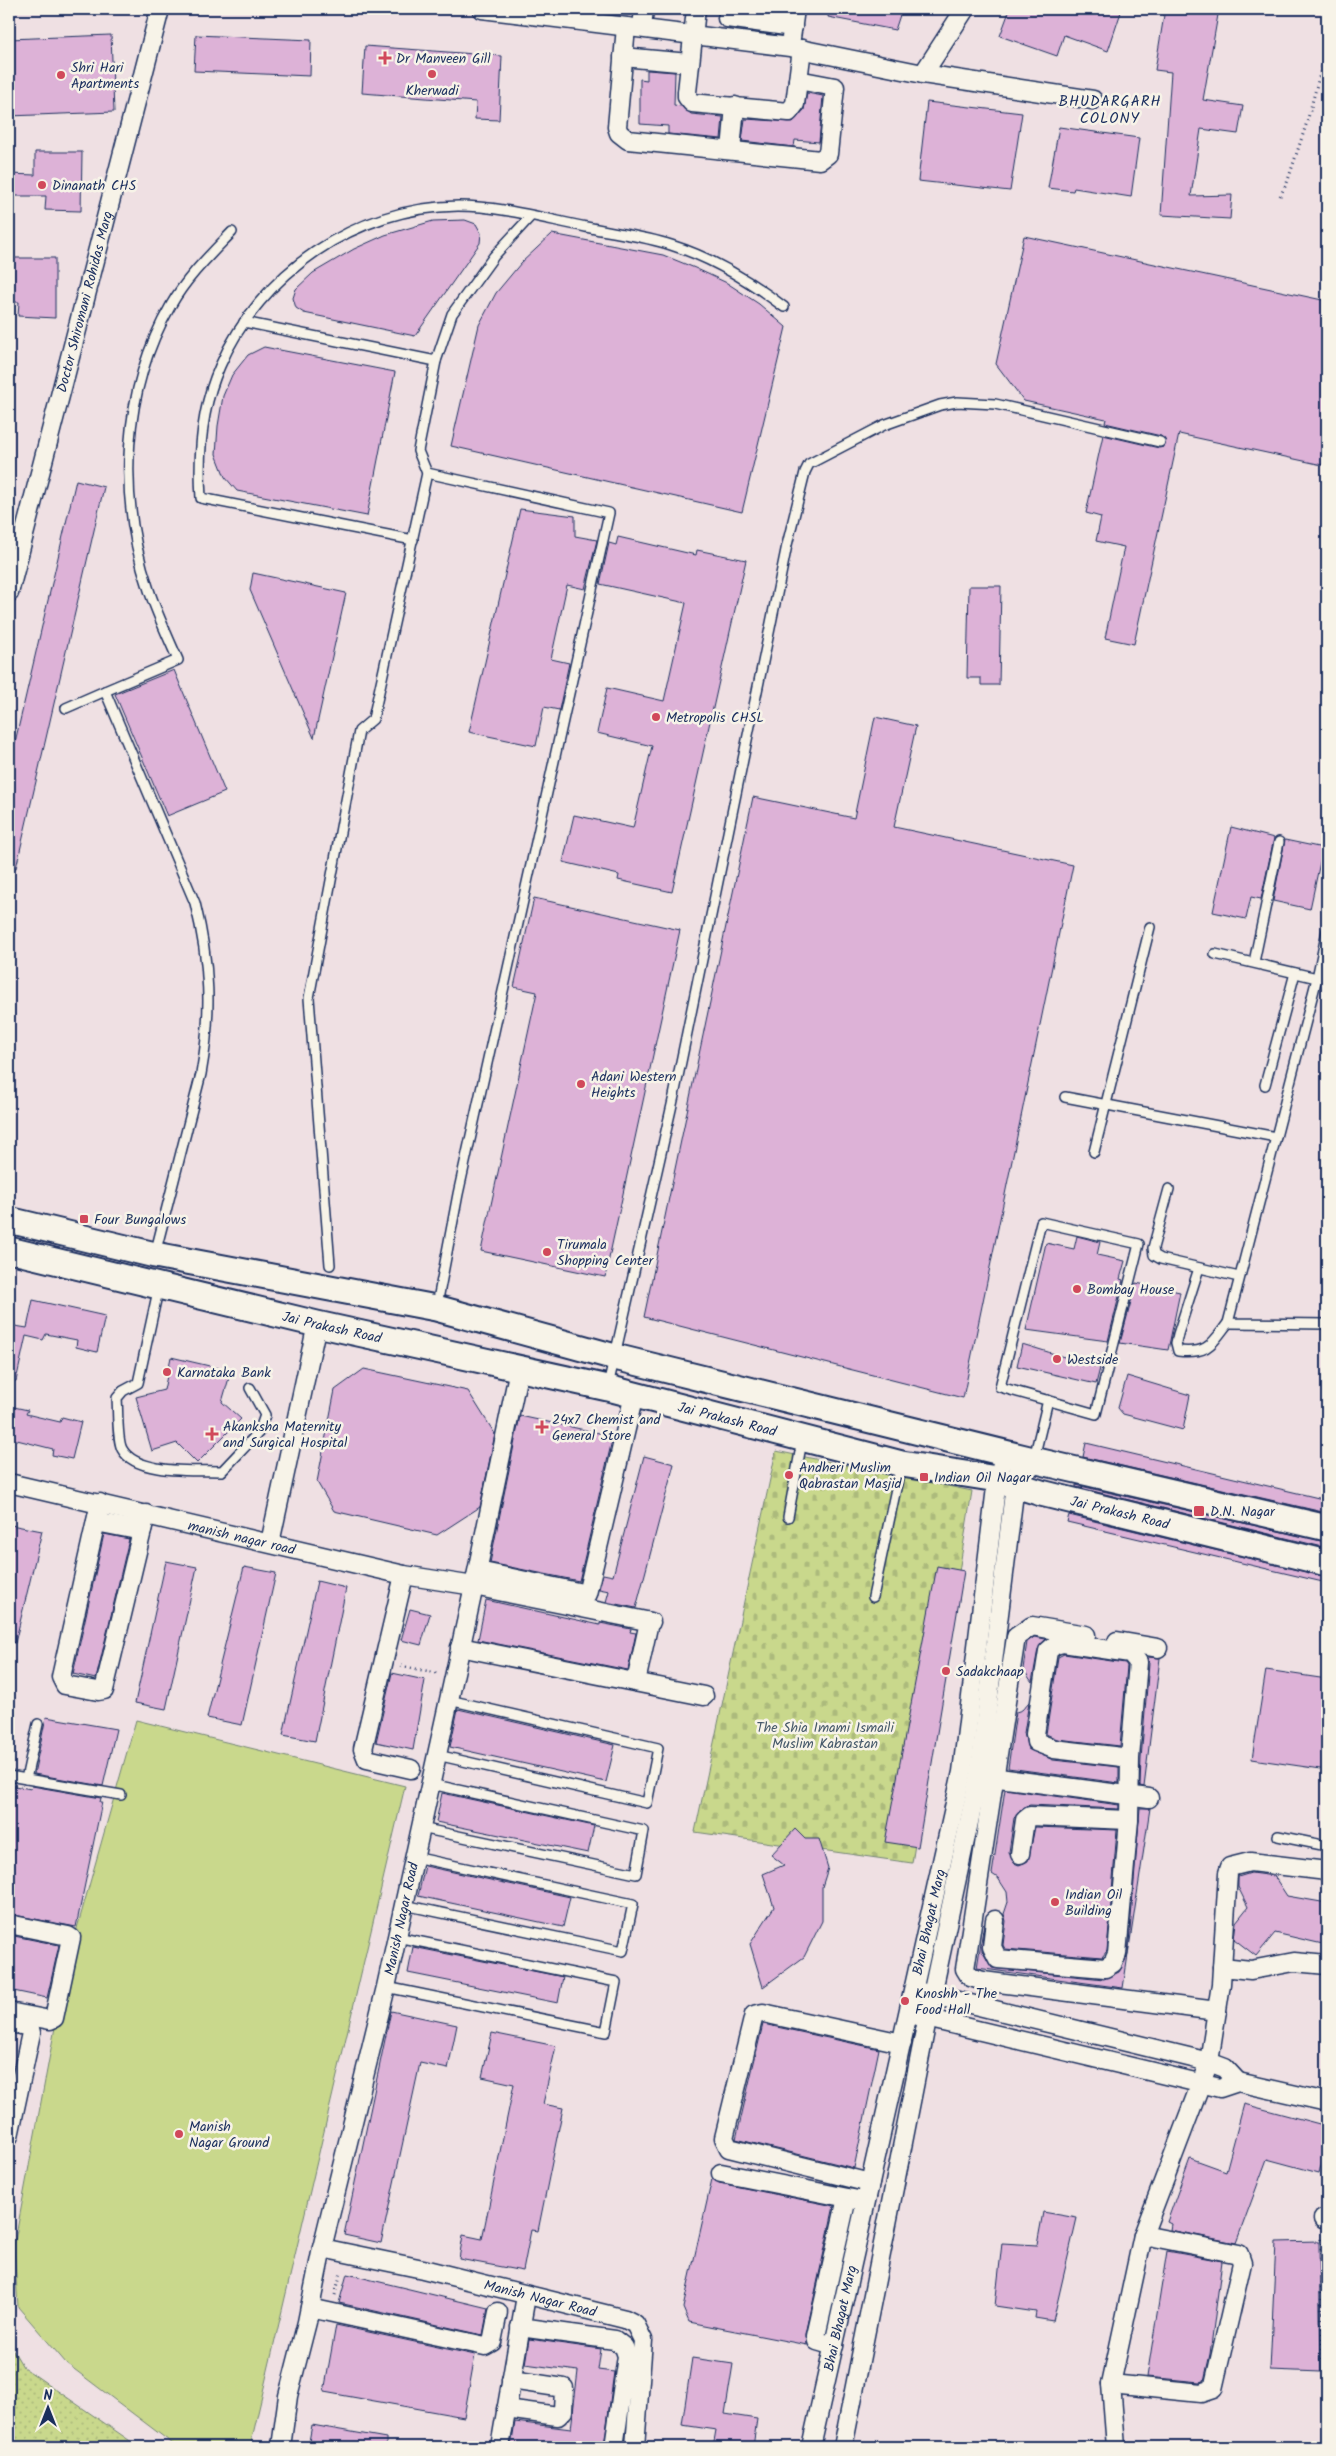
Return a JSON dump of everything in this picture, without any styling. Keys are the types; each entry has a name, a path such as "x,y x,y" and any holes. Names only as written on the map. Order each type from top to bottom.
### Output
{"main road":[{"path":"9,1220 155,1254 436,1308 615,1357 1020,1457 1327,1528"},
{"name":"Jai Prakash Road","path":"9,1250 316,1324 608,1388 802,1440 902,1464 1006,1482 1327,1564"}],"street":[{"name":"Doctor Shiromani Rohidas Marg","path":"9,593 160,9"},
{"path":"482,9 634,28 692,33 796,48 923,74 1093,100"},
{"path":"644,9 623,56 617,127 623,138 820,160 828,154 835,87 798,80"},
{"path":"696,9 687,92 690,101 789,112 795,104 798,80 796,48 792,27 795,9"},
{"path":"923,74 965,9"},
{"path":"725,38 726,13 792,27"},
{"path":"623,56 690,63"},
{"path":"731,150 735,106"},
{"name":"Manish Nagar Road","path":"270,1544 316,1324"},
{"name":"Manish Nagar Road","path":"281,2447 288,2396 386,1987 476,1578 519,1368"},
{"path":"476,1578 588,1594 634,1395"},
{"name":"Bhai Bhagat Marg","path":"814,2444 913,1990 979,1775 990,1536 1006,1482 1020,1457"},
{"path":"1006,1482 1008,1538 979,1775 965,1969 970,1977 1217,2011"},
{"name":"manish nagar road","path":"9,1483 404,1575 476,1578"},
{"path":"100,1503 61,1677 65,1685 98,1691 104,1690 146,1514"},
{"path":"96,1522 142,1531"},
{"path":"990,1536 1008,1538"},
{"path":"404,1575 364,1754 371,1761 411,1769"},
{"path":"476,1578 553,1606"},
{"path":"492,1597 553,1606 649,1625 636,1682"},
{"path":"843,2447 932,1995 979,1775 1016,1637 1032,1626 1158,1648"},
{"path":"995,1920 992,1947 998,1959 1105,1968 1113,1963 1118,1946 1129,1820 1130,1758 1138,1662 1130,1653 1064,1643 1055,1645 1048,1651 1035,1734 1036,1742 1054,1749 1130,1758"},
{"path":"460,1647 704,1696"},
{"path":"979,1775 1150,1798"},
{"path":"1020,1854 1025,1820 1030,1816 1129,1820"},
{"path":"1116,2447 1111,2384 1143,2235 1209,2062 1222,1967 1228,1872 1230,1867 1250,1862 1327,1871"},
{"path":"9,1924 71,1938 54,2018 50,2020 9,2012"},
{"path":"1222,1967 1251,1970 1294,1962 1327,1965"},
{"path":"913,1990 1209,2062 1225,2068 1238,2082"},
{"path":"870,2183 729,2148 724,2138 754,2015 763,2013 902,2043"},
{"path":"908,2014 1220,2088 1238,2082 1327,2102"},
{"path":"9,2023 26,2026 30,2029 15,2076 9,2136"},
{"path":"886,2110 909,2115"},
{"path":"721,2173 866,2202"},
{"path":"834,2346 817,2341 816,2336 827,2280 847,2198"},
{"path":"1111,2384 1201,2393 1213,2389 1242,2263 1242,2258 1239,2254 1143,2235"},
{"name":"Manish Nagar Road","path":"322,2248 422,2269 625,2319 635,2324 640,2332 643,2348 636,2447"},
{"path":"827,2280 848,2285"},
{"path":"500,2447 526,2296"},
{"path":"310,2308 488,2346 492,2340 498,2312"},
{"path":"520,2326 615,2340 624,2347 627,2356 614,2447"},
{"path":"506,2409 558,2416 563,2411 564,2388 511,2380"}],"lane":[{"path":"412,540 201,498 199,461 202,427 219,367 254,308 284,275 318,250 347,233 383,218 422,210 459,206 531,216 670,244 748,280 784,307"},
{"path":"330,1265 309,998 359,731 373,718 427,472 418,451 436,361 452,314 494,256 531,216"},
{"path":"66,708 178,660 149,590 138,549 130,489 130,431 143,366 155,337 185,284 232,232"},
{"path":"244,322 436,361"},
{"path":"608,1388 674,1096 787,545 805,472 809,464 884,425 940,405 957,402 995,404 1160,442"},
{"path":"427,472 608,513 458,1194 436,1308"},
{"path":"105,691 195,903 204,938 208,972 208,1027 201,1074 155,1254"},
{"path":"1254,962 1279,842"},
{"path":"1094,1152 1150,926"},
{"path":"1199,1268 1178,1334 1176,1342 1178,1351 1203,1350 1211,1346 1228,1323 1317,978 1327,931"},
{"path":"1215,954 1327,980"},
{"path":"1265,1085 1295,973"},
{"path":"1065,1097 1276,1137"},
{"path":"1169,1189 1153,1248 1154,1255 1239,1277"},
{"path":"1041,1222 1139,1244 1096,1414 1048,1400 1000,1386 1041,1222"},
{"path":"159,1286 138,1383 122,1391 117,1398 122,1448 131,1459 146,1467 222,1471 259,1432 265,1415 250,1388"},
{"path":"1228,1323 1327,1324"},
{"path":"1020,1457 1048,1400"},
{"path":"788,1517 802,1440"},
{"path":"874,1597 902,1464"},
{"path":"437,1755 647,1803 658,1748 449,1700"},
{"path":"26,1779 38,1724"},
{"path":"9,1776 121,1795"},
{"path":"421,1828 636,1874 644,1831 431,1784"},
{"path":"1278,1836 1327,1846"},
{"path":"404,1905 623,1951 633,1904 414,1857"},
{"path":"386,1987 606,2032 616,1982 397,1937"}],"path":[{"path":"1280,196 1287,183 1309,115 1327,47"},
{"path":"384,1662 437,1673"},
{"path":"436,1678 439,1663"},
{"path":"1322,2359 1320,2225 1325,2219"},
{"path":"331,2312 340,2274 345,2270"},
{"path":"1321,2271 1327,2270"},
{"path":"1322,2312 1327,2312"}],"green space":[{"name":"The Shia Imami Ismaili Muslim Kabrastan","path":"776,1451 972,1491 912,1863 695,1832"},
{"name":"Manish Nagar Ground","path":"136,1720 405,1786 250,2447 177,2447 66,2363 18,2307 14,2246 56,2022 74,1939"},
{"path":"9,2343 23,2367 139,2447 9,2447"}],"building":[{"path":"829,9 902,9 895,30 828,17"},
{"path":"1010,9 1055,9 1070,14 1072,9 1122,9 1108,51 1064,35 1057,56 1000,36"},
{"path":"1165,9 1219,9 1203,100 1243,106 1238,134 1201,129 1191,196 1232,195 1230,219 1161,215 1171,72 1155,70"},
{"name":"Shri Hari Apartments","path":"111,35 114,112 9,116 9,39"},
{"path":"196,35 311,40 310,76 194,71"},
{"name":"Kherwadi","path":"365,46 502,56 499,120 475,119 476,102 362,93"},
{"path":"647,70 675,72 674,105 681,106 691,114 723,117 721,139 668,134 668,126 640,124 640,79 647,80"},
{"path":"807,93 823,96 819,142 795,140 794,147 742,141 745,119 793,122 804,110"},
{"path":"927,102 1022,113 1010,191 918,181"},
{"path":"1059,127 1139,138 1131,197 1074,188 1073,191 1048,188"},
{"name":"Dinanath CHS","path":"35,152 82,152 81,211 45,210 46,196 9,196 9,174 35,175"},
{"path":"465,220 476,224 481,233 480,243 415,336 304,313 296,308 293,298 296,289 313,273 354,249 385,235 433,221"},
{"path":"552,234 663,255 727,283 759,304 786,327 742,512 451,446 479,325 496,293 521,263"},
{"path":"1024,236 1327,301 1327,466 1179,434 1134,644 1105,638 1124,547 1096,541 1101,517 1086,513 1103,435 1159,448 1164,447 1166,441 1161,436 1105,423 1106,419 1024,401 996,364"},
{"path":"9,258 55,258 55,318 18,316 19,302 9,302"},
{"path":"264,347 395,372 367,516 237,491 225,477 216,454 223,396 232,375 248,355"},
{"path":"76,480 104,487 16,868 9,868 9,768"},
{"path":"520,509 575,516 575,536 597,540 585,589 567,585 551,659 569,663 559,710 544,707 536,746 469,732"},
{"name":"Metropolis CHSL","path":"618,537 696,555 697,550 746,560 672,892 618,880 619,875 563,862 574,815 633,828 652,746 597,733 607,688 664,701 686,603 600,584 609,543 616,545"},
{"path":"253,573 346,593 314,738 250,590"},
{"path":"969,586 1001,586 999,685 981,685 981,678 967,678"},
{"path":"174,670 225,792 167,816 115,694"},
{"path":"875,717 916,726 894,827 1073,865 963,1398 644,1317 753,797 854,818"},
{"path":"1231,827 1274,838 1261,899 1251,897 1246,919 1213,912"},
{"path":"1285,840 1323,848 1310,909 1273,901"},
{"name":"Adani Western Heights","path":"534,898 680,930 605,1277 481,1251 537,992 514,987"},
{"name":"Bombay House","path":"1077,1236 1100,1242 1097,1255 1125,1261 1120,1279 1123,1280 1108,1341 1026,1330 1046,1243 1074,1249"},
{"path":"1136,1283 1180,1292 1168,1350 1120,1343"},
{"path":"33,1300 105,1316 97,1352 76,1347 77,1340 46,1334 43,1340 26,1336 16,1381 9,1381 9,1325 27,1328"},
{"path":"1022,1344 1100,1368 1096,1384 1017,1366"},
{"path":"171,1357 231,1371 222,1402 241,1419 197,1463 177,1443 152,1451 136,1397 164,1390"},
{"path":"364,1369 468,1391 495,1434 480,1507 437,1535 334,1511 317,1482 335,1390"},
{"path":"1127,1376 1190,1395 1183,1430 1123,1414 1118,1408"},
{"path":"9,1406 28,1410 26,1414 60,1422 62,1417 81,1422 72,1459 52,1455 53,1449 9,1438"},
{"path":"520,1416 613,1436 579,1581 490,1563"},
{"path":"1086,1443 1327,1500 1327,1513 1083,1457"},
{"path":"644,1456 674,1464 636,1608 606,1602 609,1591 599,1589 603,1574 613,1576"},
{"path":"1076,1485 1327,1542 1327,1548 1076,1487"},
{"path":"1069,1515 1327,1577 1327,1583 1067,1522"},
{"path":"11,1525 42,1531 15,1643 9,1642 9,1535"},
{"path":"104,1534 129,1539 96,1679 73,1674"},
{"path":"166,1561 197,1567 166,1709 135,1703"},
{"path":"937,1566 964,1571 918,1847 885,1842"},
{"path":"244,1567 276,1573 242,1725 207,1718"},
{"path":"317,1581 346,1588 315,1741 283,1735"},
{"path":"486,1600 600,1625 600,1623 631,1629 630,1632 636,1633 628,1670 478,1640"},
{"path":"410,1609 430,1614 421,1645 401,1640"},
{"path":"1034,1637 1046,1639 1038,1649 1032,1682 1023,1669 1027,1642"},
{"path":"1064,1654 1125,1663 1127,1666 1120,1746 1057,1739 1046,1734 1058,1657"},
{"path":"1147,1657 1160,1658 1144,1787 1140,1786 1149,1663"},
{"path":"1266,1670 1327,1679 1327,1770 1252,1759"},
{"path":"392,1673 425,1680 413,1750 376,1742"},
{"path":"1029,1702 1024,1733 1028,1749 1053,1760 1119,1767 1119,1783 1008,1768 1016,1712 1022,1710"},
{"path":"458,1709 615,1745 606,1782 450,1747"},
{"path":"46,1717 116,1729 103,1786 34,1774"},
{"path":"9,1785 31,1789 32,1786 101,1798 100,1802 102,1802 76,1927 9,1914"},
{"path":"1005,1789 1119,1805 1119,1809 1030,1805 1024,1807 1014,1818 1009,1852 1014,1863 1019,1865 1028,1861 1035,1827 1117,1830 1107,1951 1102,1957 1005,1949 1003,1945 1006,1921 1004,1914 1008,1902 1007,1892 998,1878 992,1874"},
{"path":"442,1793 594,1826 588,1853 436,1822"},
{"path":"1140,1808 1150,1808 1128,1954"},
{"path":"795,1829 805,1839 819,1839 828,1868 822,1887 822,1921 804,1957 763,1987 750,1944 774,1907 763,1874 784,1865 771,1855"},
{"path":"425,1866 570,1897 563,1927 418,1896"},
{"path":"1251,1873 1274,1876 1287,1896 1327,1903 1327,1945 1275,1933 1256,1956 1234,1939 1236,1922 1248,1907 1238,1887 1238,1877"},
{"path":"984,1923 982,1951 992,1968 1104,1979 1119,1972 1128,1955 1123,1988 977,1968"},
{"path":"9,1935 59,1945 47,1998 9,1990"},
{"path":"413,1947 563,1977 558,2003 408,1973"},
{"path":"391,2011 457,2025 448,2069 420,2063 381,2243 344,2235"},
{"path":"763,2024 879,2049 854,2168 736,2139"},
{"path":"492,2033 556,2046 543,2104 563,2108 538,2231 531,2230 523,2271 459,2259 463,2235 482,2239 514,2084 482,2077"},
{"path":"1244,2104 1327,2126 1327,2142 1319,2173 1267,2159 1236,2243 1170,2230 1171,2224 1167,2222 1190,2158 1226,2171"},
{"path":"712,2179 719,2183 834,2206 806,2334 807,2345 689,2322 683,2308"},
{"path":"1043,2212 1077,2218 1053,2321 1035,2318 1036,2312 995,2306 1002,2243 1037,2245"},
{"path":"1319,2241 1321,2372 1270,2370 1276,2242"},
{"path":"1167,2251 1222,2261 1210,2354 1204,2381 1147,2377"},
{"path":"347,2274 488,2308 483,2335 339,2303"},
{"path":"336,2325 475,2355 464,2417 324,2392"},
{"path":"529,2339 601,2349 598,2370 614,2372 604,2446 588,2444 588,2447 511,2447 515,2422 571,2429 578,2371 525,2364"},
{"path":"692,2358 733,2364 725,2414 757,2419 753,2447 713,2447 716,2430 682,2425"},
{"path":"312,2425 386,2438 386,2447 308,2447"}],"place":[{"name":"Dr Manveen Gill","path":"385,58"},
{"name":"Kherwadi","path":"432,74"},
{"name":"Shri Hari Apartments","path":"61,75"},
{"name":"Dinanath CHS","path":"42,185"},
{"name":"Metropolis CHSL","path":"656,717"},
{"name":"Adani Western Heights","path":"581,1084"},
{"name":"Four Bungalows","path":"84,1219"},
{"name":"Tirumala Shopping Center","path":"547,1252"},
{"name":"Bombay House","path":"1077,1289"},
{"name":"Westside","path":"1057,1359"},
{"name":"Karnataka Bank","path":"167,1372"},
{"name":"24x7 Chemist and General Store","path":"542,1427"},
{"name":"Akanksha Maternity and Surgical Hospital","path":"212,1434"},
{"name":"Andheri Muslim Qabrastan Masjid","path":"789,1475"},
{"name":"Indian Oil Nagar","path":"924,1477"},
{"name":"D.N. Nagar","path":"1199,1511"},
{"name":"Sadakchaap","path":"946,1671"},
{"name":"Indian Oil Building","path":"1055,1902"},
{"name":"Knoshh - The Food Hall","path":"905,2001"},
{"name":"Manish Nagar Ground","path":"179,2134"}],"district":[{"name":"BHUDARGARH COLONY","path":"1110,110"}]}
